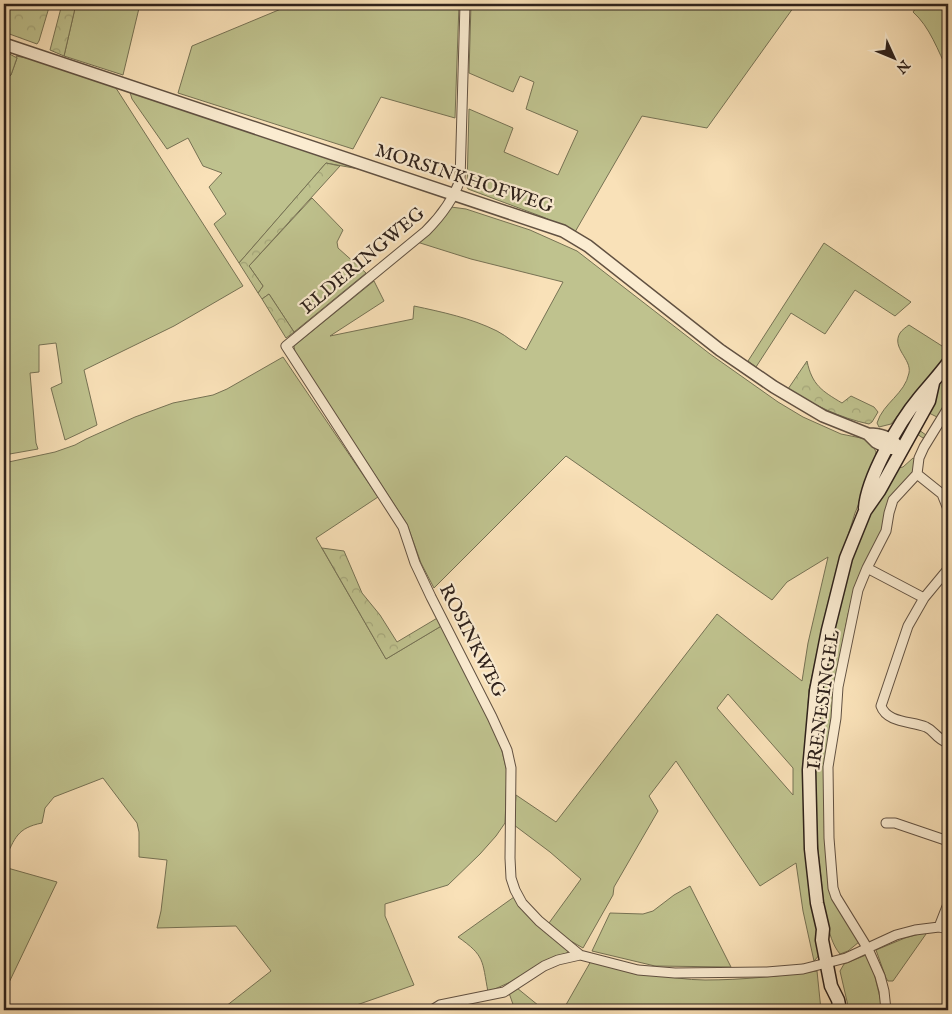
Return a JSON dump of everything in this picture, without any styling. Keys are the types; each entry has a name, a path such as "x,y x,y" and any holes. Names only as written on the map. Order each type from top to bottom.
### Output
{"main road":[{"path":"865,511 866,497 890,444 918,399 948,363"},
{"path":"839,1005 832,986 830,962 822,940 823,929 817,903 811,849 809,770 816,691 828,630 846,558 865,511 879,491 929,401 933,383"}],"street":[{"path":"454,195 460,180 465,4"},
{"name":"MORSINKHOFWEG","path":"4,44 563,231 581,241 720,350 774,387 823,416 868,434 876,442 890,444 901,450"},
{"name":"ELDERINGWEG","path":"286,346 426,231 454,195"},
{"name":"ROSINKWEG","path":"286,346 403,527 431,597 492,717 506,750 511,768 510,858 511,878 515,890 522,903 539,921 580,955"},
{"name":"IRENESINGEL","path":"886,1010 882,984 868,949 836,898 833,888 829,838 828,767 836,718 838,687 858,590 886,531 889,513 894,500 917,474 919,458 924,447 948,408"},
{"path":"917,474 942,494 948,509"},
{"path":"867,568 924,598"},
{"path":"948,569 924,598 908,626 880,706 882,712 890,717 925,727 940,740 948,743"},
{"path":"886,823 895,822 948,841"},
{"path":"432,1010 440,1004 504,992 544,966 558,960 580,955 638,970 675,973 767,972 804,969 868,949 896,935 915,930 944,928 948,904"}],"green space":[{"path":"4,4 50,4 37,44 4,32"},
{"path":"62,4 76,4 64,56 50,50"},
{"path":"76,4 140,4 123,75 64,56"},
{"path":"293,4 459,4 455,118 381,97 353,149 178,93 192,46"},
{"path":"471,4 796,4 707,128 642,116 575,232 543,217 467,187 469,109 513,128 504,152 558,175 578,131 526,109 534,82 520,76 513,92 469,73"},
{"path":"919,4 948,4 948,71 929,32 913,12"},
{"path":"4,51 17,58 11,75 4,79"},
{"path":"16,56 37,60 114,85 243,286 174,326 84,370 97,425 65,440 51,388 62,383 56,343 39,345 39,372 30,373 38,449 4,455 4,79 11,75"},
{"path":"129,89 370,171 326,163 239,263 214,224 226,214 209,187 222,173 203,166 188,138 167,149 132,99"},
{"path":"326,163 340,166 249,266 263,286 258,293 239,263"},
{"path":"312,198 343,230 337,242 338,248 366,273 294,332 269,294 262,299 258,293 263,286 249,266"},
{"path":"451,207 466,209 530,230 577,251 710,354 778,402 803,417 841,434 866,439 872,444 876,452 875,463 855,513 841,558 829,600 809,690 805,752 816,920 821,953 814,961 803,911 796,863 760,886 676,761 649,796 658,811 614,887 613,895 583,948 562,936 549,923 581,879 550,852 514,825 516,795 556,822 717,614 802,681 808,643 828,557 787,582 772,600 566,456 434,588 421,563 407,524 295,352 294,346 374,281 384,301 330,336 413,319 414,306 477,322 501,333 526,350 563,282 471,259 417,242","holes":["728,694 793,768 793,795 717,708"]},
{"path":"824,243 911,302 895,316 855,290 825,334 791,313 756,367 748,361"},
{"path":"269,294 294,332 286,338 262,299"},
{"path":"909,325 942,346 948,338 948,354 891,424 879,427 877,423 880,416 907,380 909,373 908,363 898,344 898,338 901,332"},
{"path":"283,357 378,497 316,538 386,659 443,625 470,676 500,743 507,772 505,823 480,854 448,885 385,904 385,916 414,985 348,1008 349,1010 221,1010 271,971 236,926 157,928 167,860 139,857 137,823 103,778 54,797 45,808 42,823 22,831 4,859 4,463 55,452 75,445 135,417 173,403 213,395"},
{"path":"807,361 815,382 829,395 842,403 851,396 874,407 878,412 872,422 869,424 837,415 788,389"},
{"path":"948,372 948,401 937,417 929,413 919,430 926,435 923,438 914,432 935,391"},
{"path":"913,458 915,459 913,472 892,496 885,512 881,534 860,576 848,614 834,690 828,878 859,942 848,951 840,954 835,947 828,928 817,840 816,765 823,691 837,617 860,533 871,511 898,468 903,467"},
{"path":"322,548 344,551 362,593 380,615 397,642 439,617 443,625 386,659"},
{"path":"4,867 57,882 4,993"},
{"path":"690,886 731,967 655,966 592,951 610,913 643,914 653,911 674,895"},
{"path":"514,897 548,933 572,951 548,960 515,980 488,992 485,973 478,954 458,937"},
{"path":"923,933 926,934 893,981 888,981 876,950"},
{"path":"866,955 873,969 883,1010 849,1010 840,971 844,964"},
{"path":"591,961 648,973 691,979 719,980 817,971 821,1010 563,1010"},
{"path":"517,988 544,1010 515,1010 509,993"}]}
